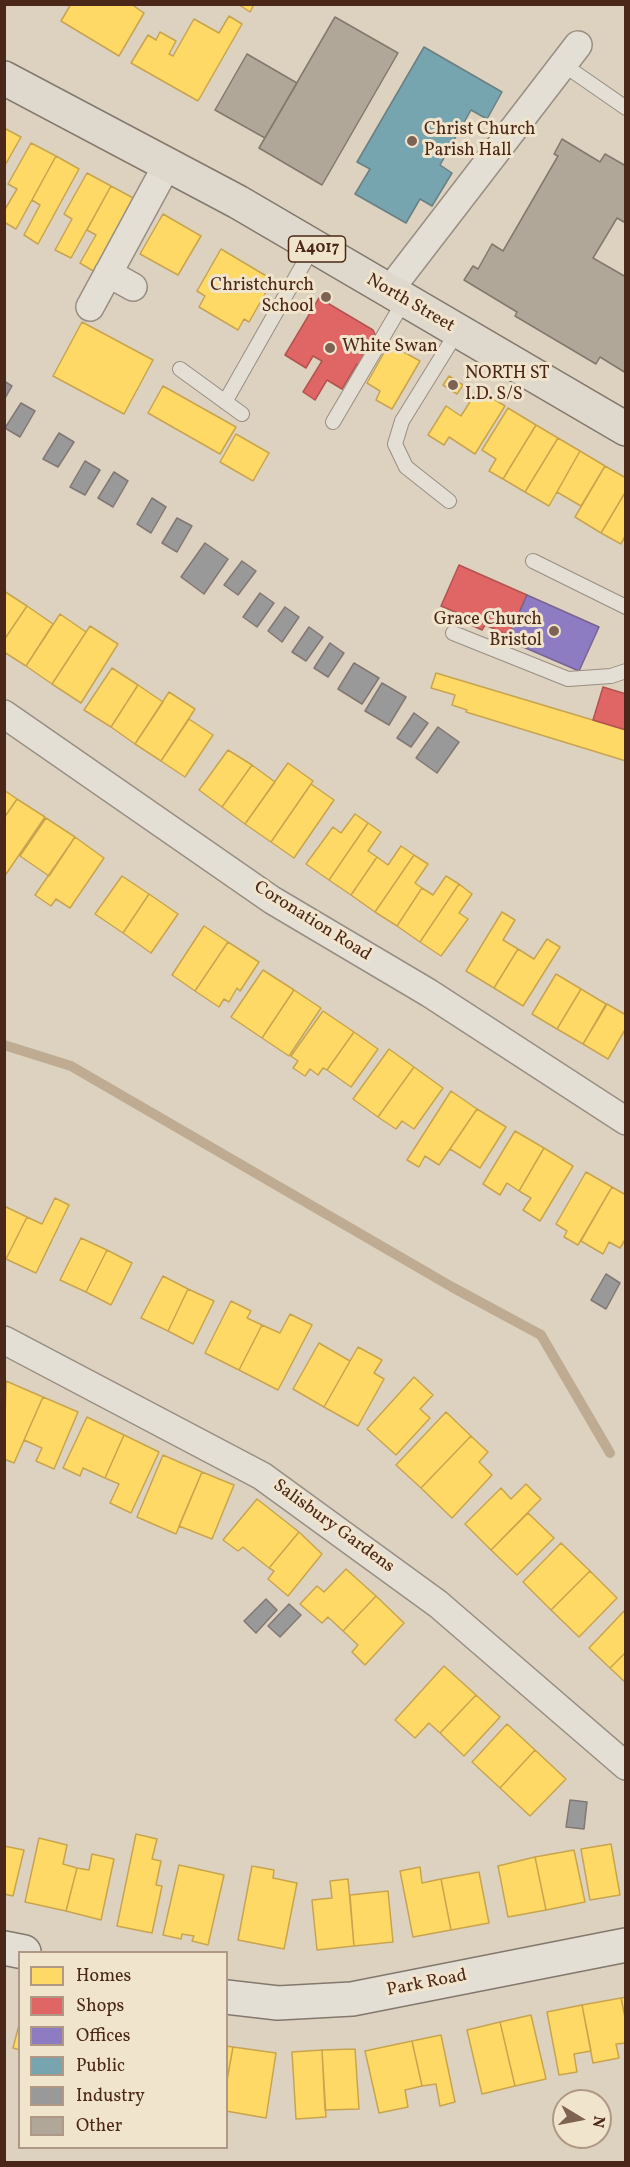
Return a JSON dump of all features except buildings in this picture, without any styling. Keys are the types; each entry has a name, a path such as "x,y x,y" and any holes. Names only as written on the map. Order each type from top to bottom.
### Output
{"main road":[{"name":"North Street","path":"4,78 167,165 313,247 626,429"}],"street":[{"path":"396,297 571,55"},
{"path":"90,307 167,165"},
{"path":"108,273 133,287"},
{"name":"Coronation Road","path":"4,714 272,900 429,993 626,1121"},
{"name":"Salisbury Gardens","path":"4,1340 262,1476 438,1604 626,1766"},
{"name":"Park Road","path":"228,1998 278,2003 352,1999 626,1945"}],"lane":[{"path":"571,55 626,108"},
{"path":"225,402 313,247"},
{"path":"333,422 396,297"},
{"path":"449,501 406,467 395,444 402,421 458,332"},
{"path":"180,369 242,414"},
{"path":"533,561 626,607"},
{"path":"453,633 568,679 611,676 626,671"}],"waterway":[{"path":"4,1045 71,1066 452,1287 541,1335 610,1453"}],"place":[{"name":"Christ Church Parish Hall","path":"412,141"},
{"name":"Christchurch School","path":"326,297"},
{"name":"White Swan","path":"330,348"},
{"name":"NORTH ST I.D. S/S","path":"453,385"},
{"name":"Grace Church Bristol","path":"554,631"}]}
